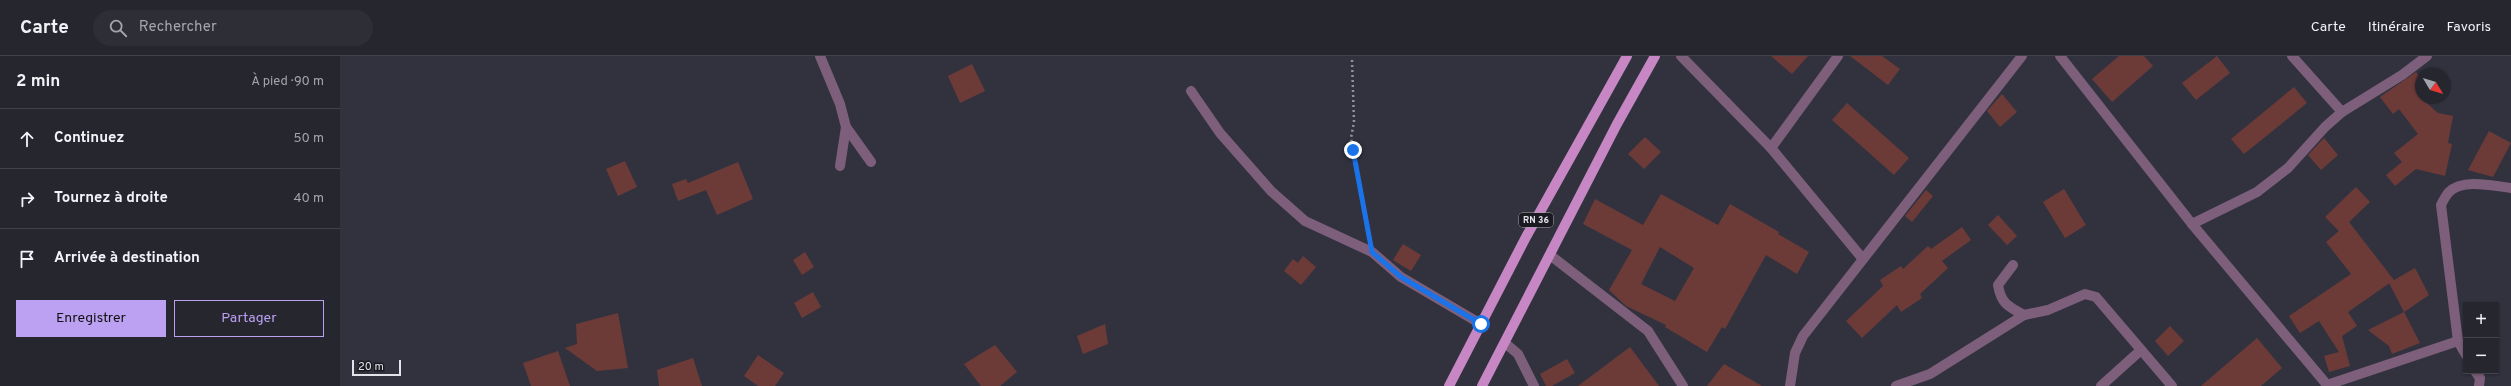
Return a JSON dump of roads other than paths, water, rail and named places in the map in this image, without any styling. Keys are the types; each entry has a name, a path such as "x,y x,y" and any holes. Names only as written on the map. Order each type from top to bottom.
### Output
{"main road":[{"name":"RN 36","path":"1449,386 1526,237 1628,56"},
{"name":"RN 36","path":"1482,386 1617,124 1655,56"}],"street":[{"path":"820,56 840,104 846,127 871,162"},
{"path":"1681,56 1771,148 1862,258"},
{"path":"1771,148 1838,56"},
{"path":"1790,386 1795,353 1803,336 1862,258 2022,56"},
{"path":"2060,56 2192,224 2327,385 2458,341"},
{"path":"2292,56 2342,112"},
{"path":"2192,224 2257,192 2288,168 2325,126 2342,112 2402,75 2427,56"},
{"path":"1191,91 1220,133 1271,191 1299,216 1312,225 1372,252 1401,277 1481,324"},
{"path":"840,166 846,127"},
{"path":"2463,349 2458,341 2441,206 2448,193 2455,187 2471,185 2511,188"},
{"path":"1550,255 1648,331 1683,386"},
{"path":"2013,265 1998,285 2000,298 2009,307 2024,315"},
{"path":"1896,386 1930,374 2024,315 2048,310 2085,294 2096,297 2172,386"},
{"path":"1505,343 1518,354 1534,386"},
{"path":"2101,386 2141,350"},
{"path":"2478,374 2480,378 2479,386"}]}
